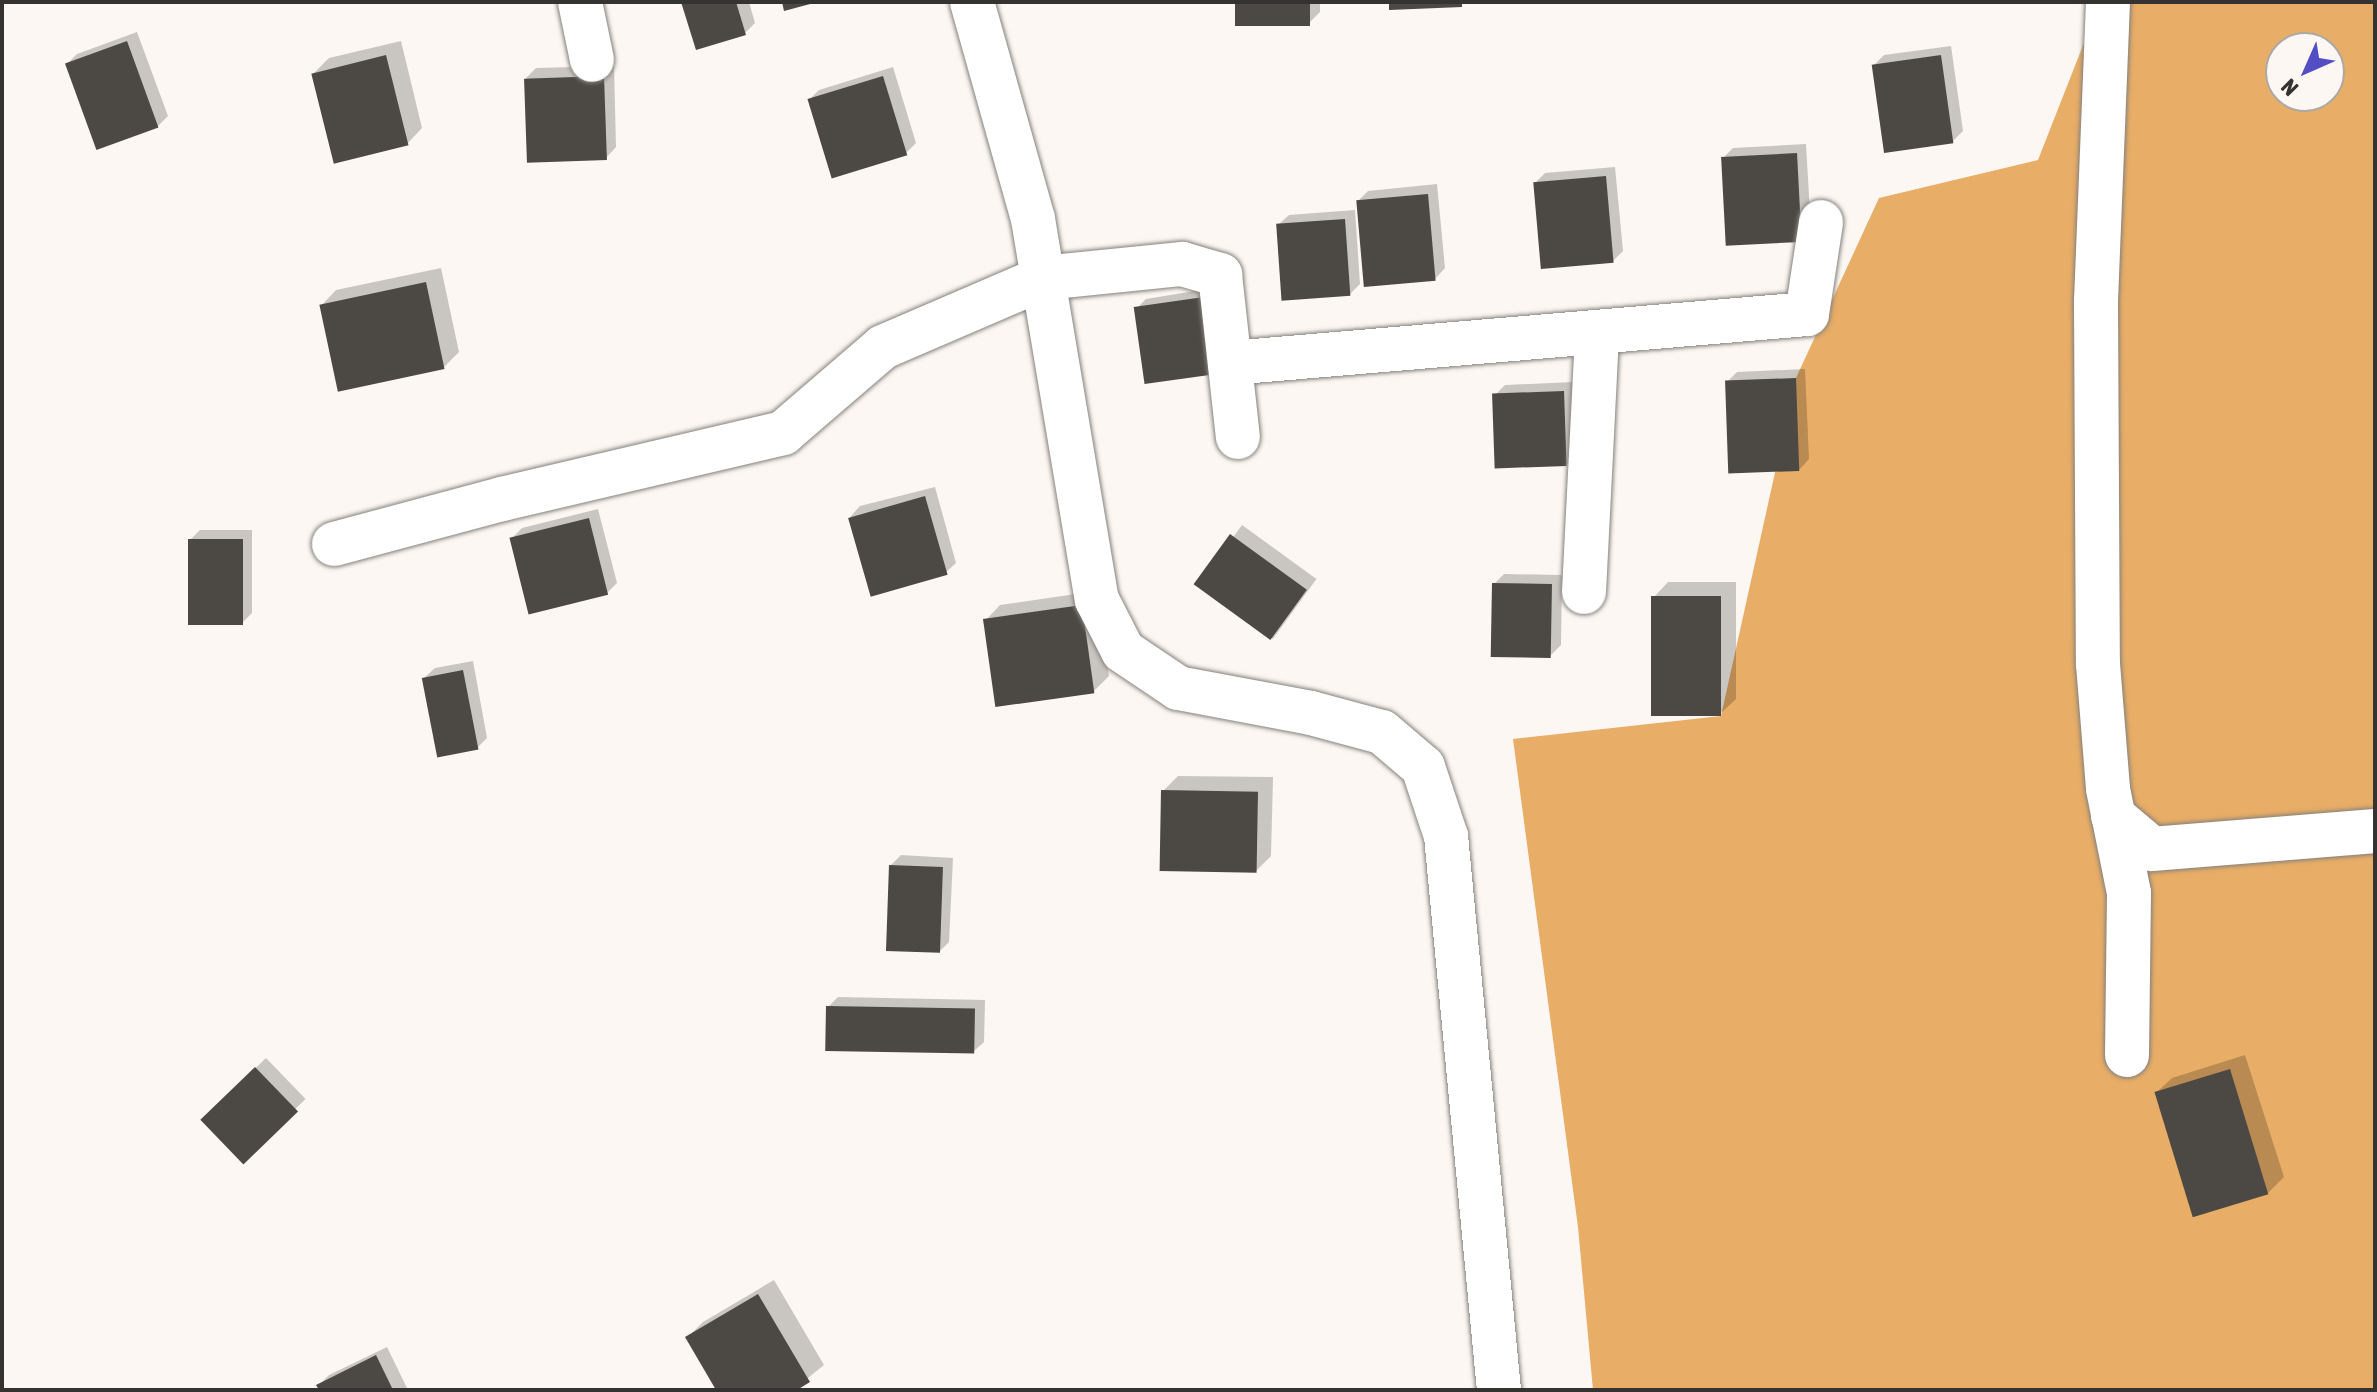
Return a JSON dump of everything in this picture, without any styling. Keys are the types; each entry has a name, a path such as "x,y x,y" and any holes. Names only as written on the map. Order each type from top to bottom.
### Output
{"street":[{"path":"580,2 592,60"},
{"path":"972,2 1033,219 1097,600 1123,651 1178,688 1311,713 1382,732 1423,767 1446,836 1499,1390"},
{"path":"2108,2 2096,302 2098,648 2108,789 2129,893 2127,1055"},
{"path":"1230,363 1807,314 1821,222"},
{"path":"334,544 502,499 783,433 883,347 1043,278 1182,264 1220,275 1238,437"},
{"path":"1584,592 1597,332"},
{"path":"2113,816 2152,849 2375,831"}],"shaded area":[{"path":"2100,2 2375,2 2375,1390 1593,1390 1578,1227 1513,739 1721,716 1796,378 1879,198 2038,160"}],"building":[{"path":"681,2 736,2 746,35 696,50"},
{"path":"782,2 814,2 814,3 784,11"},
{"path":"1235,2 1310,2 1310,26 1235,26"},
{"path":"1389,2 1462,2 1462,7 1389,10"},
{"path":"127,41 158,127 96,150 65,64"},
{"path":"386,55 408,145 334,164 311,74"},
{"path":"1941,55 1953,143 1884,153 1872,65"},
{"path":"604,76 607,160 527,163 524,79"},
{"path":"883,76 907,155 832,178 807,99"},
{"path":"1797,153 1802,242 1726,246 1721,157"},
{"path":"1606,176 1614,263 1541,269 1533,182"},
{"path":"1428,194 1436,281 1364,287 1356,200"},
{"path":"1345,219 1350,296 1282,301 1276,224"},
{"path":"426,282 445,369 338,392 319,305"},
{"path":"1204,297 1215,374 1145,384 1134,307"},
{"path":"1796,378 1799,471 1728,473 1725,380"},
{"path":"1564,391 1567,466 1495,468 1492,394"},
{"path":"925,496 948,575 871,597 848,518"},
{"path":"589,518 608,595 529,614 509,538"},
{"path":"1230,534 1307,590 1270,640 1194,584"},
{"path":"188,539 243,539 243,625 188,625"},
{"path":"1492,583 1552,584 1551,658 1491,657"},
{"path":"1651,596 1721,596 1721,716 1651,716"},
{"path":"1082,605 1094,693 995,707 983,619"},
{"path":"463,670 478,750 437,758 422,678"},
{"path":"1161,790 1258,792 1257,873 1160,871"},
{"path":"889,865 943,867 940,953 886,951"},
{"path":"826,1006 975,1009 974,1054 825,1051"},
{"path":"255,1067 298,1112 243,1164 200,1120"},
{"path":"2230,1069 2268,1194 2193,1217 2154,1092"},
{"path":"758,1294 810,1382 797,1390 716,1390 685,1337"},
{"path":"376,1355 393,1390 319,1390 316,1385"}]}
